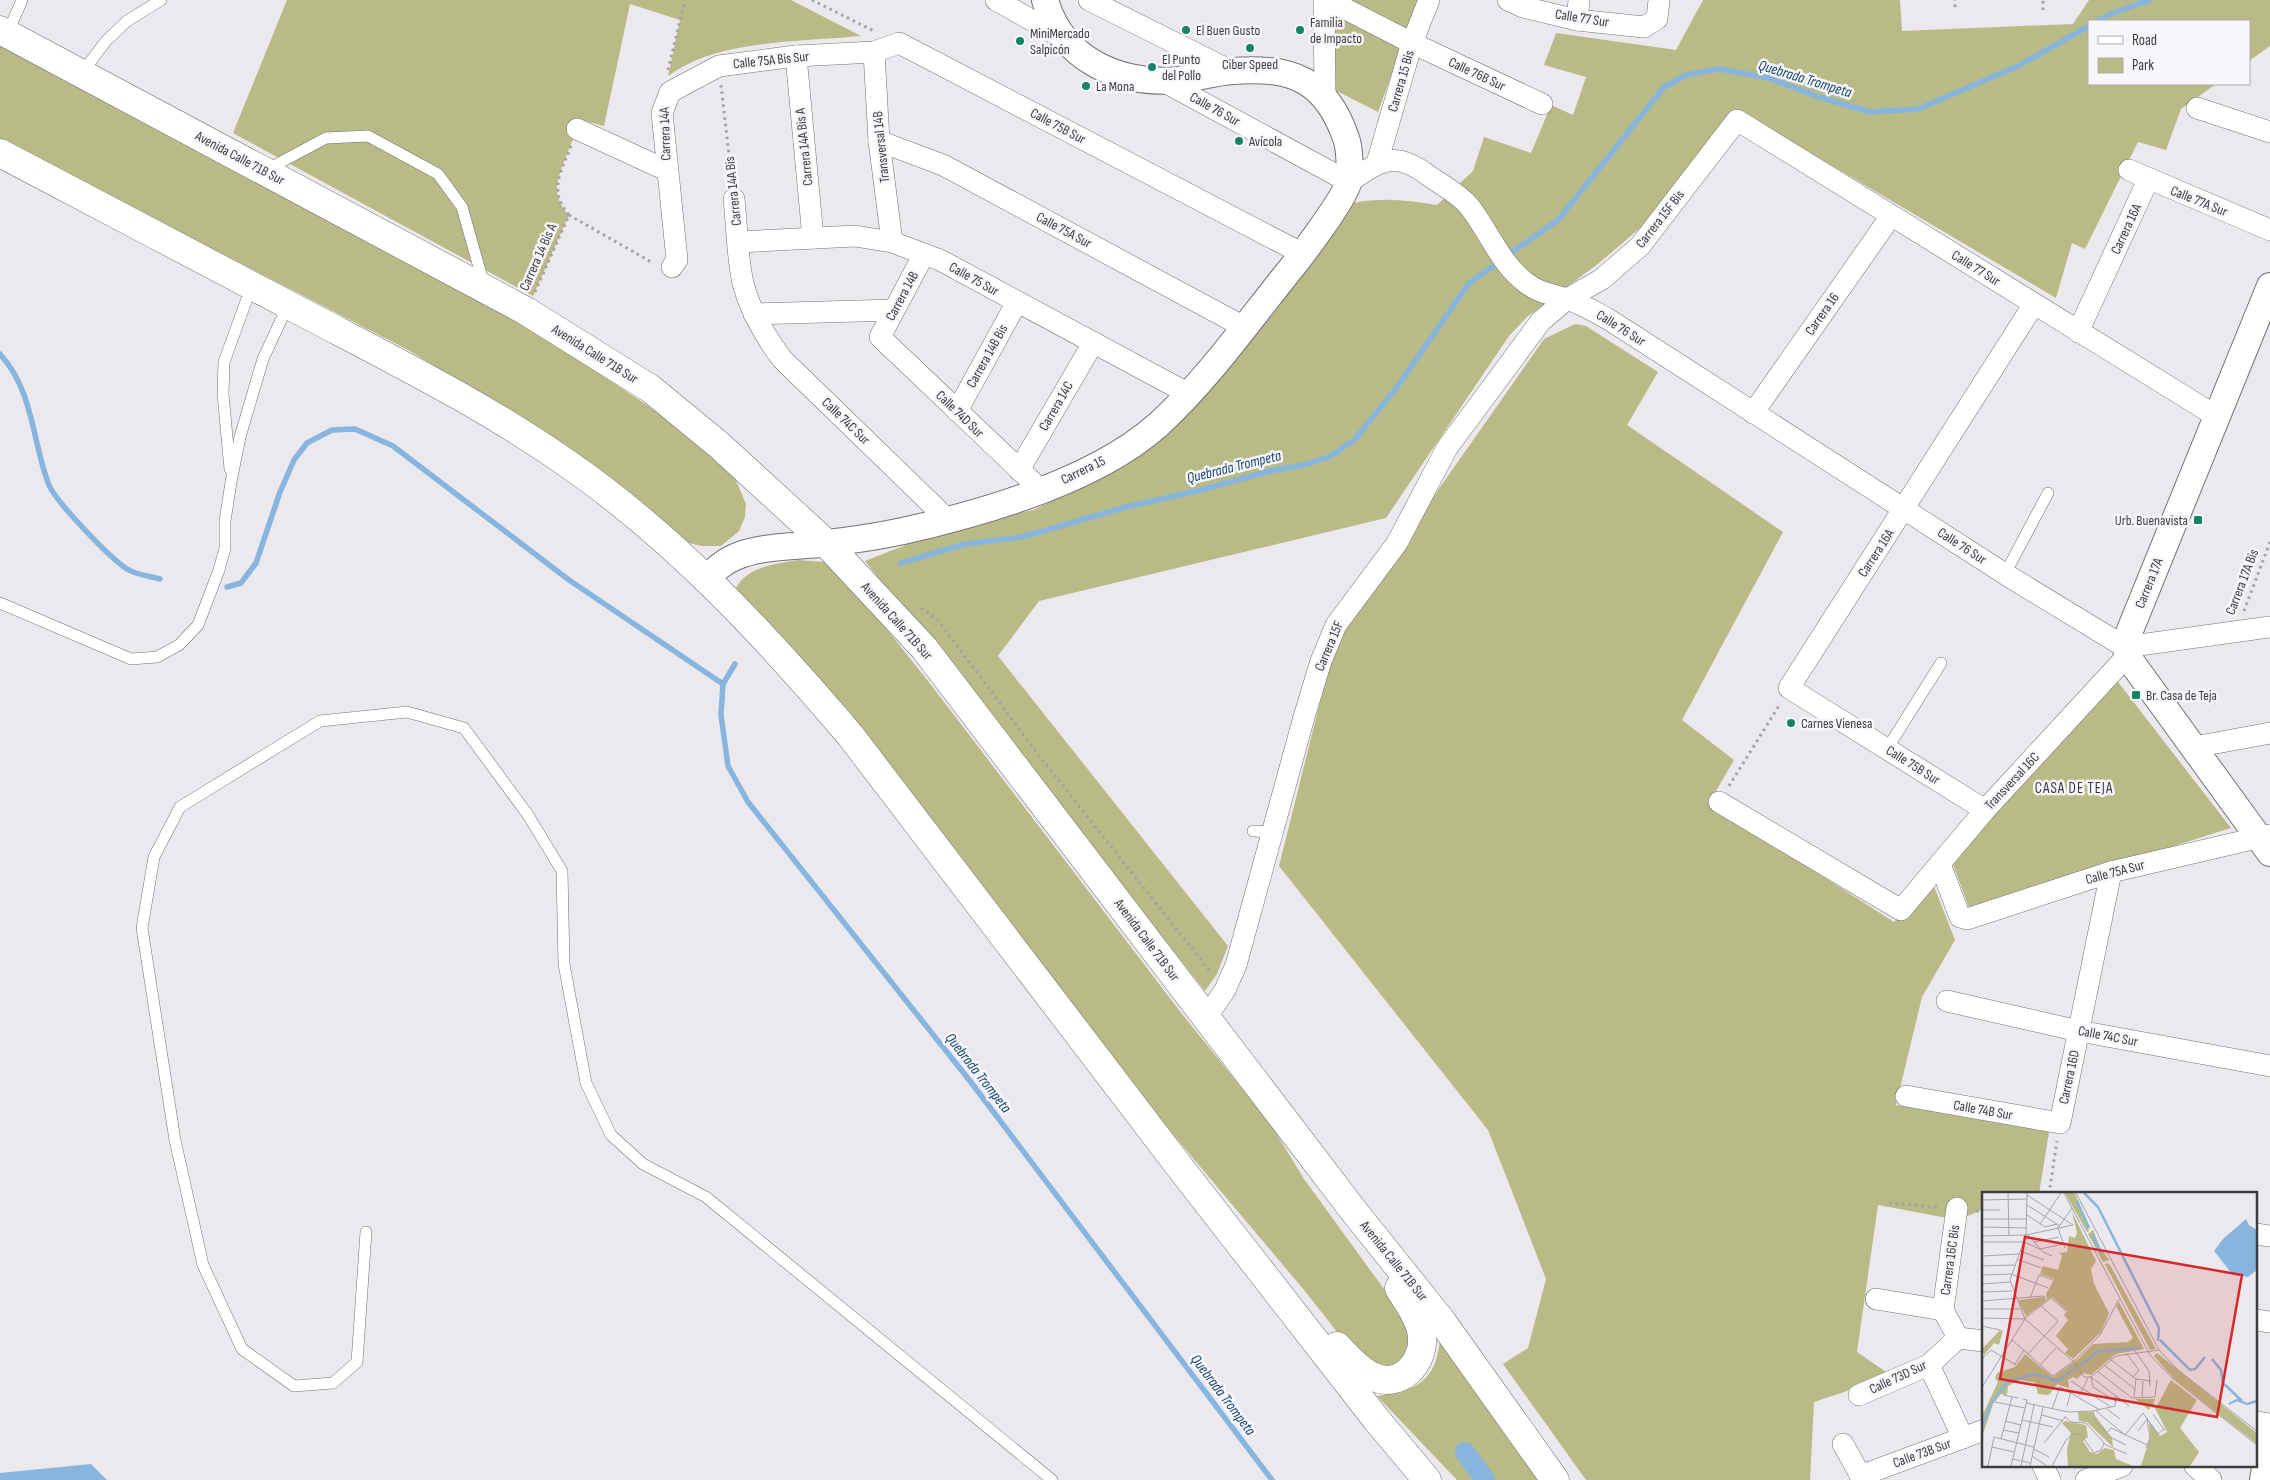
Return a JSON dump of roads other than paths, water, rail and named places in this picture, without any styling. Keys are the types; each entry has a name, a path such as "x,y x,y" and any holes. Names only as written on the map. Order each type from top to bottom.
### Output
{"highway":[{"name":"Avenida Calle 71B Sur","path":"3,32 526,311 651,390 719,445 826,543 924,648 1353,1210 1459,1343 1555,1480"},
{"path":"0,153 472,403 528,436 637,516 706,579 768,641 850,735 1182,1170 1376,1419 1427,1480"},
{"path":"1255,1262 1362,1370 1373,1377 1386,1379 1404,1376 1418,1362 1421,1353 1422,1337 1416,1316 1353,1210"}],"street":[{"name":"Calle 76 Sur","path":"996,0 1063,38 1099,67 1120,73 1161,80 1348,182"},
{"path":"1045,0 1054,25 1063,38"},
{"path":"1089,0 1231,71"},
{"path":"1324,0 1325,95 1348,142 1348,182"},
{"name":"Calle 76B Sur","path":"1328,0 1412,44 1542,104"},
{"name":"Carrera 15 Bis","path":"1377,163 1412,44 1429,0"},
{"name":"Calle 77 Sur","path":"1518,2 1578,10 1644,27 1658,9"},
{"name":"Calle 75A Bis Sur","path":"662,113 670,92 719,66 796,56 874,52 899,43"},
{"name":"Calle 75B Sur","path":"899,43 1303,254"},
{"name":"Transversal 14B","path":"874,52 879,141 892,242"},
{"name":"Carrera 14A Bis A","path":"796,56 813,238"},
{"path":"1161,80 1179,80 1231,71 1262,70 1299,78 1325,95"},
{"path":"2197,108 2270,132"},
{"name":"Carrera 14A","path":"662,113 666,170 677,260 672,267"},
{"name":"Calle 77 Sur","path":"1737,120 2216,416"},
{"name":"Carrera 15F Bis","path":"1566,299 1602,279 1640,246 1737,120"},
{"path":"577,129 666,170"},
{"name":"Calle 75A Sur","path":"879,141 943,165 1244,327"},
{"name":"Calle 76 Sur","path":"1377,163 1394,160 1420,168 1456,193 1468,206 1507,262 1524,282 1541,292 1566,299 1608,319 2126,652"},
{"path":"1348,182 1377,163"},
{"name":"Calle 77A Sur","path":"2128,170 2270,230"},
{"name":"Carrera 16A","path":"2078,332 2148,180"},
{"name":"Carrera 15","path":"706,579 724,563 746,553 896,532 947,519 1041,490 1086,470 1135,443 1157,426 1189,394 1244,327 1303,254 1348,182"},
{"name":"Carrera 14A Bis","path":"734,199 743,282 754,314"},
{"name":"Carrera 16","path":"1753,413 1891,216"},
{"name":"Calle 75 Sur","path":"739,242 855,236 892,242 940,260 1189,394"},
{"name":"Carrera 14B","path":"880,337 924,254"},
{"name":"Carrera 17A","path":"2126,652 2216,416 2270,286"},
{"name":"Carrera 15F","path":"1206,1018 1225,990 1236,965 1252,910 1263,832 1304,717 1321,662 1336,624 1397,543 1447,448 1541,321 1566,299"},
{"name":"Carrera 14B Bis","path":"957,410 1018,302"},
{"name":"Carrera 16A","path":"1790,688 2034,304"},
{"path":"754,314 894,310"},
{"name":"Calle 74C Sur","path":"754,314 782,358 947,519"},
{"name":"Calle 74D Sur","path":"880,337 1041,490"},
{"name":"Carrera 14C","path":"1019,470 1093,343"},
{"path":"2267,842 2194,747 2126,652 2236,631 2270,627"},
{"name":"Transversal 16C","path":"1719,802 1901,910 1985,810 2126,652"},
{"name":"Calle 75B Sur","path":"1790,688 1985,810"},
{"path":"2194,747 2270,733"},
{"name":"Calle 75A Sur","path":"1940,864 1960,917 1963,919 2111,872 2267,842"},
{"name":"Carrera 16D","path":"2060,1123 2111,872"},
{"name":"Calle 74C Sur","path":"1947,1000 2079,1031 2270,1066"},
{"name":"Calle 74B Sur","path":"1906,1096 2060,1123"},
{"name":"Carrera 16C Bis","path":"1957,1208 1943,1310 1958,1338"},
{"path":"1876,1299 1943,1310"},
{"path":"1958,1338 1982,1341"},
{"name":"Calle 73D Sur","path":"1859,1395 1929,1365 1958,1338"},
{"path":"1929,1365 1963,1438"},
{"name":"Calle 73B Sur","path":"1861,1478 1982,1431"},
{"path":"2263,1480 2270,1437"},
{"path":"1843,1444 1861,1478"},
{"path":"2044,1468 2050,1480"},
{"path":"2086,1480 2117,1468"},
{"path":"2197,1468 2211,1480"}],"lane":[{"path":"3,32 22,0"},
{"path":"81,74 106,41 127,21 161,0"},
{"path":"264,171 326,138 368,136 438,174 462,207 485,289"},
{"path":"231,482 223,394 224,362 252,286"},
{"path":"0,603 131,658 157,657 179,645 198,625 219,570 225,548 225,521 240,437 263,359 288,305"},
{"path":"2005,574 2048,493"},
{"path":"1887,749 1941,663"},
{"path":"366,1232 357,1362 333,1383 294,1386 242,1350 203,1265 175,1140 142,928 154,857 180,807 320,722 406,712 464,728 528,815 562,870 564,964 586,1083 612,1135 643,1164 706,1197 1052,1480"}],"water":[{"path":"91,1464 107,1480 0,1480 0,1473"}],"waterway":[{"name":"Quebrada Trompeta","path":"2099,20 2150,0"},
{"name":"Quebrada Trompeta","path":"1512,252 1558,220 1664,87 1686,75 1719,69 1769,78 1816,96 1870,112 1918,109 2018,66 2088,27"},
{"name":"Quebrada Trompeta","path":"901,563 965,544 1022,537 1126,507 1201,490 1270,471 1304,465 1331,456 1355,439 1397,387 1469,283 1492,267"},
{"path":"0,354 20,384 31,417 43,469 54,493 85,530 119,563 135,573 160,579"},
{"path":"227,587 241,583 256,563 280,492 294,460 307,443 332,430 355,429 393,446 569,580 723,684"},
{"name":"Quebrada Trompeta","path":"735,664 723,684 721,715 728,766 748,802 970,1081 1272,1480"},
{"path":"1465,1452 1485,1480"}],"place":[{"name":"El Buen Gusto","path":"1186,30"},
{"name":"Familia de Impacto","path":"1300,30"},
{"name":"MiniMercado Salpicón","path":"1020,41"},
{"name":"Ciber Speed","path":"1250,48"},
{"name":"El Punto del Pollo","path":"1152,67"},
{"name":"La Mona","path":"1086,86"},
{"name":"Avícola","path":"1239,141"},
{"name":"Urb. Buenavista","path":"2198,520"},
{"name":"Br. Casa de Teja","path":"2136,695"},
{"name":"Carnes Vienesa","path":"1791,723"}],"district":[{"name":"CASA DE TEJA","path":"2074,788"}]}
